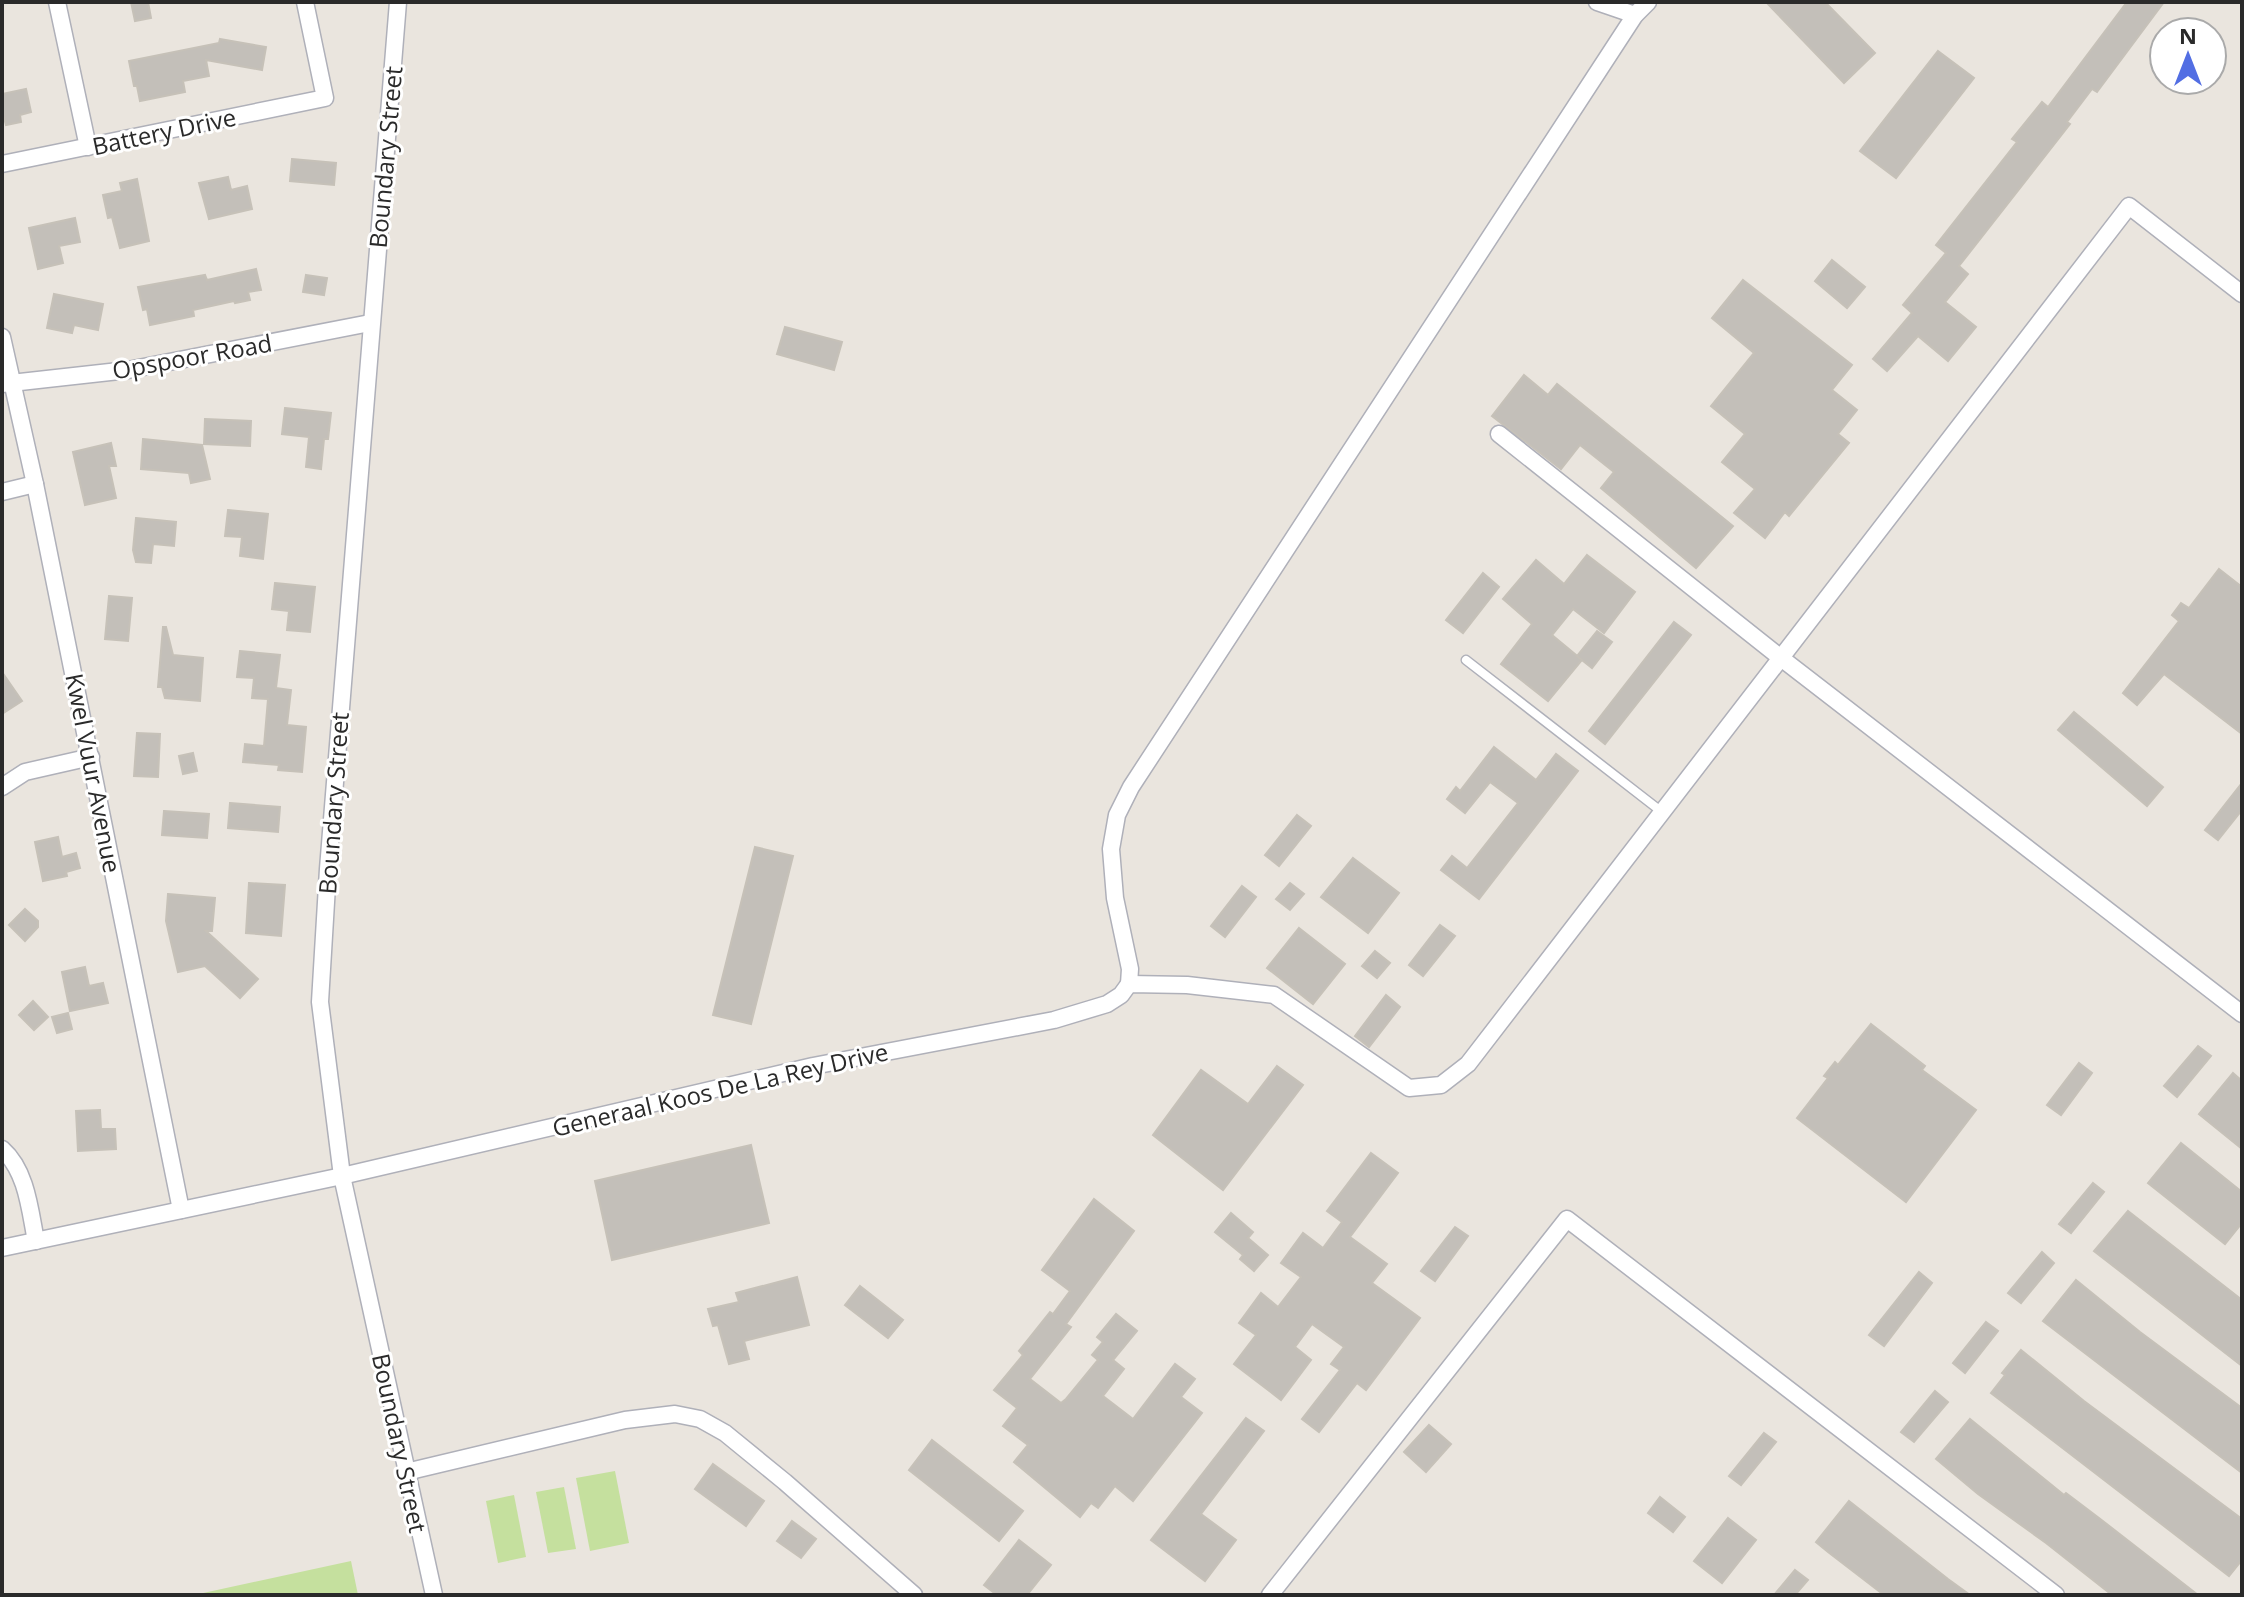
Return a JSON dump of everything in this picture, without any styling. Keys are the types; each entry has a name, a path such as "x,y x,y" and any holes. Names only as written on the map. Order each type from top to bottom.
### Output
{"street":[{"path":"57,2 88,147"},
{"name":"Battery Drive","path":"2,164 325,98 305,2"},
{"name":"Boundary Street","path":"398,2 370,323 321,987 325,1058 342,1176 434,1595"},
{"path":"1597,2 1635,15"},
{"path":"1648,2 1635,15 1131,787 1117,815 1111,849 1115,898 1130,969 1129,984 1187,985 1274,995 1409,1088 1441,1085 1468,1064 2129,206 2242,294"},
{"name":"Opspoor Road","path":"7,383 128,370 370,323"},
{"name":"Kwel Vuur Avenue","path":"2,337 7,383 35,484 181,1210"},
{"path":"1499,434 1781,658 2242,1014"},
{"path":"2,492 35,484"},
{"path":"2,787 25,772 91,757"},
{"name":"Generaal Koos De La Rey Drive","path":"2,1248 342,1176 813,1066 1054,1020 1107,1004 1121,995 1129,984"},
{"path":"2,1149 21,1177 36,1241"},
{"path":"1270,1595 1567,1219 2056,1595"},
{"path":"406,1472 625,1420 675,1414 700,1419 725,1433 785,1482 914,1595"}],"lane":[{"path":"1466,660 1662,812"}],"green space":[{"path":"615,1471 629,1543 590,1551 576,1478"},
{"path":"564,1487 576,1549 548,1553 536,1492"},
{"path":"514,1495 526,1557 498,1563 486,1501"},
{"path":"351,1561 358,1595 194,1595"}],"building":[{"path":"131,2 148,2 151,18 135,21"},
{"path":"1766,2 1825,2 1875,53 1844,83"},
{"path":"2127,2 2164,2 2154,16 2148,16 2148,23 2097,92 2092,89 2067,122 2070,124 1959,266 1968,274 1945,302 1976,327 1948,361 1918,336 1887,371 1873,359 1912,313 1903,305 1946,253 1936,245 2017,142 2012,139 2042,102 2048,107"},
{"path":"220,39 266,47 262,70 206,60 209,76 183,81 185,92 140,101 129,61 219,43"},
{"path":"1938,51 1974,78 1896,178 1860,151"},
{"path":"26,89 31,112 20,115 21,122 6,125 2,119 2,94"},
{"path":"292,159 336,163 334,185 290,181"},
{"path":"228,177 231,190 247,186 252,209 209,219 199,183"},
{"path":"137,179 149,241 120,248 103,195 122,191 120,183"},
{"path":"75,218 80,242 59,246 63,263 38,269 29,228"},
{"path":"1832,260 1865,287 1847,308 1815,281"},
{"path":"256,269 261,290 248,292 250,300 193,310 194,316 150,325 147,309 143,310 138,287 205,275 207,280"},
{"path":"306,275 327,278 324,295 303,292"},
{"path":"1743,280 1852,365 1832,390 1857,410 1838,434 1849,443 1789,516 1785,512 1765,538 1734,513 1755,489 1722,462 1745,434 1711,406 1754,353 1712,318"},
{"path":"54,294 103,304 98,330 74,325 72,333 47,328"},
{"path":"785,327 842,342 834,370 777,354"},
{"path":"1524,375 1548,395 1557,384 1733,526 1696,568 1601,488 1614,472 1580,445 1561,469 1492,416"},
{"path":"285,408 331,413 321,469 306,467 309,437 282,434"},
{"path":"205,419 251,421 250,446 204,444"},
{"path":"143,439 202,445 210,479 191,483 189,473 141,469"},
{"path":"111,443 116,466 109,466 116,498 85,505 73,452"},
{"path":"228,510 268,514 263,559 240,556 242,537 225,536"},
{"path":"136,518 176,522 174,546 153,544 151,563 136,562 133,550"},
{"path":"1587,555 1635,592 1604,633 1573,609 1552,635 1582,660 1548,701 1501,664 1532,624 1503,599 1536,560 1564,584"},
{"path":"2219,569 2242,587 2242,734 2164,674 2137,705 2123,693 2179,621 2172,615 2181,603 2189,608"},
{"path":"1483,573 1499,587 1463,633 1446,620"},
{"path":"275,583 315,587 310,632 287,630 289,611 272,609"},
{"path":"109,596 132,598 128,641 105,639"},
{"path":"1674,622 1691,635 1605,744 1589,731"},
{"path":"163,627 166,627 173,655 203,658 200,701 165,698 162,687 158,687"},
{"path":"1597,631 1612,642 1592,668 1577,656"},
{"path":"240,651 280,655 276,688 291,690 287,725 306,727 302,772 278,770 279,765 243,762 245,744 264,746 268,699 252,698 254,678 237,677"},
{"path":"2,672 22,701 2,714"},
{"path":"2074,712 2163,787 2147,806 2058,730"},
{"path":"137,733 160,734 158,777 134,776"},
{"path":"1494,747 1536,780 1556,754 1578,771 1479,899 1441,870 1452,856 1467,868 1518,803 1490,782 1465,813 1447,799 1456,787 1460,791"},
{"path":"193,753 197,771 183,774 179,756"},
{"path":"2242,783 2242,810 2218,840 2205,830"},
{"path":"230,803 280,807 278,832 228,828"},
{"path":"164,811 209,814 207,838 162,835"},
{"path":"1297,815 1311,826 1279,866 1265,855"},
{"path":"58,837 62,857 76,853 80,868 66,872 67,876 43,881 35,842"},
{"path":"755,847 793,856 751,1024 713,1015"},
{"path":"1353,858 1399,893 1368,933 1321,897"},
{"path":"249,883 285,885 281,936 246,933"},
{"path":"1290,883 1304,894 1290,910 1276,899"},
{"path":"1242,886 1256,897 1225,937 1211,926"},
{"path":"168,894 215,898 212,931 206,931 258,979 240,998 205,966 178,972 166,921"},
{"path":"25,909 38,921 38,927 25,941 9,925"},
{"path":"1440,925 1455,936 1423,976 1409,965"},
{"path":"1299,928 1345,964 1313,1004 1267,968"},
{"path":"1375,951 1390,963 1377,978 1362,966"},
{"path":"85,967 89,986 103,983 108,1003 70,1011 62,972"},
{"path":"1386,995 1400,1007 1369,1047 1355,1036"},
{"path":"33,1001 48,1017 34,1030 19,1015"},
{"path":"68,1013 72,1029 57,1033 52,1017"},
{"path":"1871,1024 1925,1066 1922,1070 1976,1110 1906,1202 1797,1118 1828,1078 1824,1076 1835,1062 1838,1065"},
{"path":"2198,1046 2211,1056 2177,1097 2164,1086"},
{"path":"2079,1063 2092,1073 2061,1115 2047,1105"},
{"path":"1277,1066 1303,1085 1223,1190 1153,1135 1201,1070 1248,1104"},
{"path":"2233,1073 2242,1081 2242,1149 2199,1114"},
{"path":"100,1110 101,1129 115,1129 116,1149 78,1151 76,1111"},
{"path":"2181,1143 2242,1192 2242,1223 2225,1244 2148,1183"},
{"path":"751,1145 769,1223 612,1260 595,1181"},
{"path":"1371,1153 1398,1173 1350,1237 1387,1264 1372,1283 1420,1318 1366,1390 1357,1383 1319,1432 1302,1419 1340,1370 1331,1364 1344,1347 1312,1324 1295,1347 1311,1360 1281,1400 1234,1364 1256,1335 1239,1323 1261,1293 1278,1307 1301,1277 1281,1263 1303,1233 1323,1248 1342,1222 1327,1211"},
{"path":"2093,1183 2104,1192 2071,1233 2059,1224"},
{"path":"1094,1199 1134,1231 1066,1324 1071,1327 1030,1379 1061,1403 1098,1360 1092,1355 1103,1342 1097,1337 1116,1314 1137,1331 1113,1360 1124,1369 1103,1396 1133,1419 1175,1364 1195,1379 1181,1397 1202,1413 1133,1501 1115,1486 1098,1508 1091,1503 1080,1517 1014,1462 1028,1445 1003,1426 1017,1408 994,1390 1023,1355 1019,1351 1070,1291 1042,1270"},
{"path":"2128,1211 2242,1300 2242,1366 2094,1251"},
{"path":"1231,1213 1253,1232 1248,1238 1268,1255 1254,1271 1240,1259 1243,1255 1215,1232"},
{"path":"1455,1227 1468,1236 1435,1281 1421,1271"},
{"path":"2042,1252 2054,1263 2021,1303 2008,1293"},
{"path":"1919,1272 1932,1283 1884,1346 1869,1335"},
{"path":"797,1277 809,1325 744,1341 749,1359 729,1364 718,1325 713,1326 708,1309 739,1302 736,1293"},
{"path":"2076,1280 2242,1408 2242,1473 2043,1321"},
{"path":"860,1286 903,1320 888,1338 845,1305"},
{"path":"1986,1322 1998,1331 1965,1373 1953,1363"},
{"path":"2021,1350 2242,1519 2242,1560 2229,1576 1991,1393 2005,1375 2002,1373"},
{"path":"1935,1391 1948,1402 1914,1442 1901,1432"},
{"path":"1246,1418 1264,1431 1201,1514 1236,1540 1205,1581 1151,1540"},
{"path":"1970,1419 2064,1495 2066,1493 2198,1595 2112,1595 1978,1494 1936,1459"},
{"path":"1429,1425 1451,1444 1426,1472 1404,1452"},
{"path":"1764,1433 1776,1442 1741,1485 1729,1476"},
{"path":"932,1440 1023,1511 999,1541 909,1470"},
{"path":"713,1464 764,1501 746,1526 695,1489"},
{"path":"1660,1497 1685,1517 1673,1532 1648,1513"},
{"path":"1849,1501 1970,1595 1884,1595 1828,1552 1816,1542"},
{"path":"1728,1518 1756,1540 1722,1583 1694,1561"},
{"path":"792,1521 816,1539 801,1558 777,1541"},
{"path":"1019,1540 1051,1565 1027,1595 997,1595 984,1585"},
{"path":"1795,1570 1808,1580 1795,1595 1774,1595"}]}
